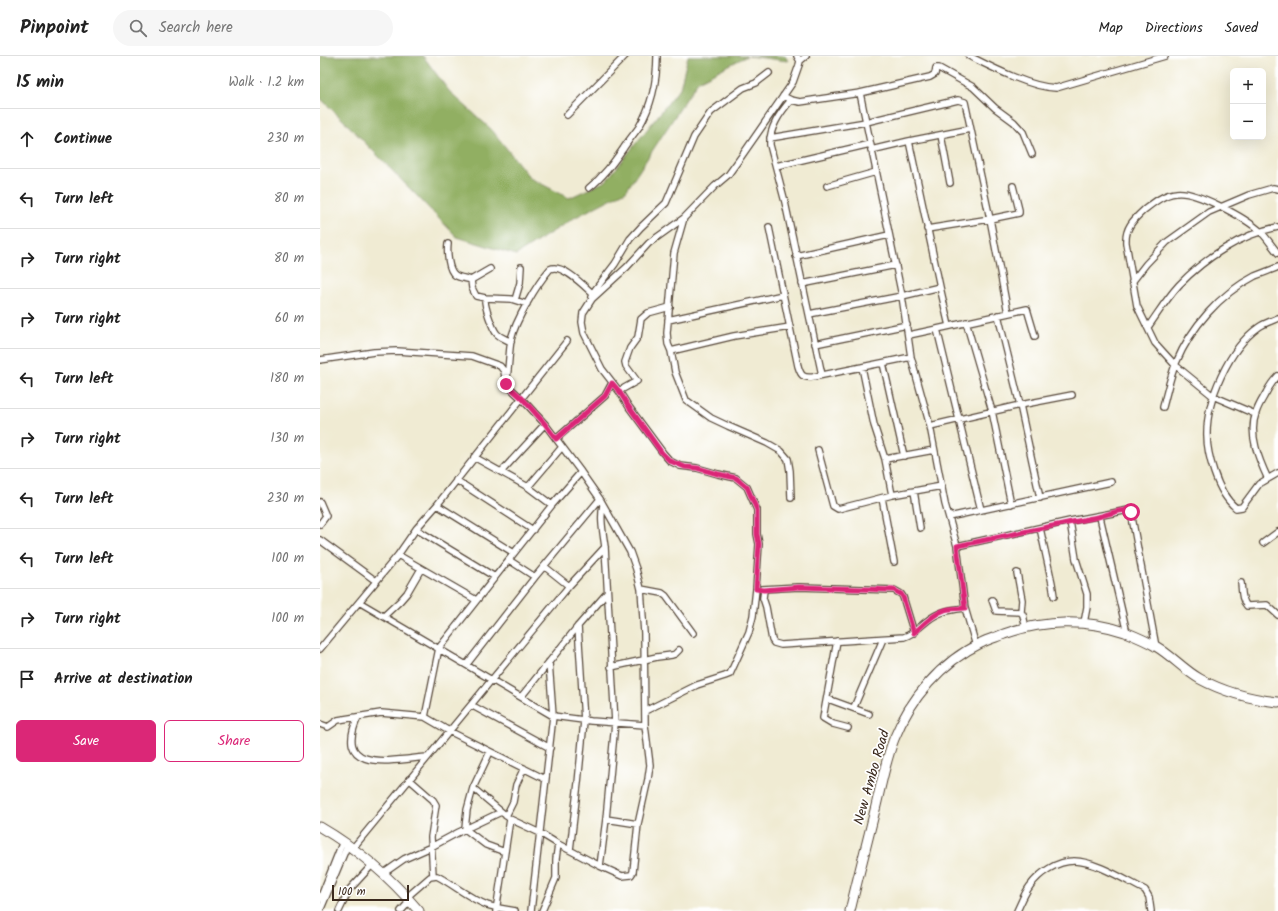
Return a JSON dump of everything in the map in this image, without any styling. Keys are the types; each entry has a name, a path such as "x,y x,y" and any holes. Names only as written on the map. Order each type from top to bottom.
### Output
{"main road":[{"name":"New Ambo Road","path":"850,911 884,772 893,740 902,720 928,684 960,655 976,646 1017,629 1046,624 1073,622 1109,627 1127,633 1156,647 1199,678 1227,691 1244,697 1278,702"},
{"path":"320,827 348,844 384,873 409,899 418,911"}],"street":[{"path":"567,115 624,56"},
{"path":"589,188 598,181 614,161 646,115 653,94 657,74 657,56"},
{"path":"592,296 626,267 649,243 684,218 715,186 728,175 797,74 799,58 806,56"},
{"path":"969,56 1000,71 1036,85 1056,88 1165,56"},
{"path":"783,96 800,102 860,92 930,77 935,74 936,68 939,68 973,87 995,108 1014,122 1023,132 1032,154"},
{"path":"645,711 697,685 726,676 732,671 738,653 746,641 753,616 759,544 757,534 757,510 747,487 736,478 697,468 685,467 670,461 662,453 602,369 584,333 582,322 583,312 630,239 666,203 694,137 711,112 743,88 756,83 769,73"},
{"path":"860,92 902,296 911,357 930,426 949,518 957,546 965,608 976,646"},
{"path":"791,100 780,114 772,130 770,138 822,375"},
{"path":"770,138 866,122 962,100 966,105 1008,313"},
{"path":"871,150 970,129"},
{"path":"941,135 950,184"},
{"path":"909,141 927,230 949,326"},
{"path":"776,166 870,144"},
{"path":"827,186 876,172"},
{"path":"927,230 990,220 1019,213 1020,210 1013,186"},
{"path":"1132,282 1146,264 1167,242 1209,212 1273,188 1278,189"},
{"path":"1255,414 1213,396 1175,365 1155,343 1137,306 1125,235 1134,220 1154,202 1169,194 1183,193 1191,194 1222,207 1260,232 1278,253"},
{"path":"684,218 674,253 668,320 668,344 671,351 675,372 686,400 711,418 768,443 788,459 791,498"},
{"path":"769,227 800,375 806,378 911,357"},
{"path":"1148,327 1178,286 1200,266 1228,247 1260,232 1278,227"},
{"path":"796,256 889,235"},
{"path":"448,244 448,257 453,273 457,276 471,280 490,269"},
{"path":"802,284 896,265"},
{"path":"515,300 520,283 521,267"},
{"path":"506,384 511,342 527,304 546,274 554,267 559,268 570,274 592,296"},
{"path":"1163,407 1175,365 1184,346 1207,314 1227,294 1255,276 1278,267"},
{"path":"471,280 474,294 479,297 511,299 527,304"},
{"path":"809,314 940,287"},
{"path":"668,320 783,294"},
{"path":"485,298 485,306 495,331 500,337 511,342"},
{"path":"619,391 637,381 626,366 625,362 626,356 638,337 640,319 648,314 670,308"},
{"path":"908,335 1027,309 1035,336"},
{"path":"998,315 1020,405 1040,498"},
{"path":"1278,318 1259,327 1242,343 1228,364 1213,396 1206,436 1209,457 1219,485 1234,507 1242,507 1259,484 1278,472"},
{"path":"966,322 992,411 1011,504"},
{"path":"815,344 907,325"},
{"path":"671,351 734,336 790,328"},
{"path":"937,329 960,418 981,510"},
{"path":"320,649 398,555 416,529 437,505 567,341"},
{"path":"320,360 374,352 397,351 472,356 500,366 504,371 506,384 522,398 545,424 600,499 630,552 641,589 645,725 650,769 638,824 633,872 631,875 622,876 558,844 506,815 473,788"},
{"path":"883,362 904,456"},
{"path":"862,367 874,425 885,459 892,495"},
{"path":"1268,479 1256,447 1253,426 1255,414 1273,381 1278,376"},
{"path":"556,439 605,396 612,383"},
{"path":"930,426 992,411 1072,395"},
{"path":"501,472 545,424"},
{"path":"528,487 562,447"},
{"path":"818,450 833,506 838,509 892,495 942,486"},
{"path":"885,459 934,450"},
{"path":"474,457 528,487 552,505"},
{"path":"425,716 439,648 552,505 581,472"},
{"path":"456,480 533,530"},
{"path":"949,518 1111,482"},
{"path":"914,491 920,528"},
{"path":"882,498 894,562"},
{"path":"467,664 535,577 600,499"},
{"path":"320,502 326,516 320,524"},
{"path":"600,866 615,724 605,547 601,512 603,504"},
{"path":"437,505 514,553"},
{"path":"957,546 1070,521 1100,517 1124,510 1131,512 1156,647"},
{"path":"1100,517 1127,633"},
{"path":"1070,521 1076,559 1087,594 1087,607 1084,623"},
{"path":"1040,528 1054,596"},
{"path":"416,529 495,577"},
{"path":"1263,543 1278,532"},
{"path":"320,540 376,581"},
{"path":"320,899 348,844 409,779 569,586 605,547"},
{"path":"398,555 476,600"},
{"path":"509,560 535,577"},
{"path":"544,566 569,586"},
{"path":"384,616 407,593 421,569"},
{"path":"1017,573 1022,600 1021,612 1026,628"},
{"path":"1241,583 1243,601 1246,606 1267,605 1278,615"},
{"path":"756,589 764,590 799,587 894,590 903,597 914,633"},
{"path":"641,589 662,593 666,596 693,633"},
{"path":"764,590 763,598 772,640 774,643 781,645 904,637 914,633 937,614 946,610 965,608"},
{"path":"521,697 578,626 607,593"},
{"path":"992,600 996,611 1021,612"},
{"path":"359,602 467,664 553,716 615,724 645,725"},
{"path":"570,850 584,720 578,626"},
{"path":"854,707 883,639"},
{"path":"837,641 824,720 848,728"},
{"path":"612,667 644,659 672,655 679,650"},
{"path":"531,911 553,716 549,662"},
{"path":"828,699 854,707 869,714"},
{"path":"471,705 550,748"},
{"path":"320,724 327,728 338,720 381,713 425,716 490,752 546,779"},
{"path":"358,716 353,727 351,738 356,754 362,757 391,761 427,757"},
{"path":"465,829 467,810 473,788 490,752"},
{"path":"497,910 505,852 506,815 513,802 516,785 524,768"},
{"path":"409,779 433,800 436,805 431,837 433,876"},
{"path":"384,873 404,859 465,829 506,815"},
{"path":"606,819 638,824"},
{"path":"465,829 486,845 505,852"},
{"path":"320,910 348,844"},
{"path":"542,911 556,878 558,844"},
{"path":"1017,911 1030,886 1045,871 1061,863 1074,861 1096,866 1144,890 1149,897 1151,911"},
{"path":"339,911 349,890 373,864"},
{"path":"400,911 430,877 437,876 467,895 497,910 515,911"}],"green space":[{"path":"320,56 423,56 449,91 492,130 530,178 569,198 606,181 680,88 688,56 747,56 698,81 626,191 574,218 516,255 457,237 320,98"},
{"path":"748,56 785,56 788,61"}],"route":[{"path":"506,384 522,398 556,439 605,396 612,383 616,386 662,453 670,461 680,466 697,468 731,476 743,482 747,487 757,510 757,534 759,544 756,589 764,590 799,587 894,590 903,597 914,633 937,614 946,610 965,608 957,546 1070,521 1100,517 1124,510 1129,510 1131,512"}]}
